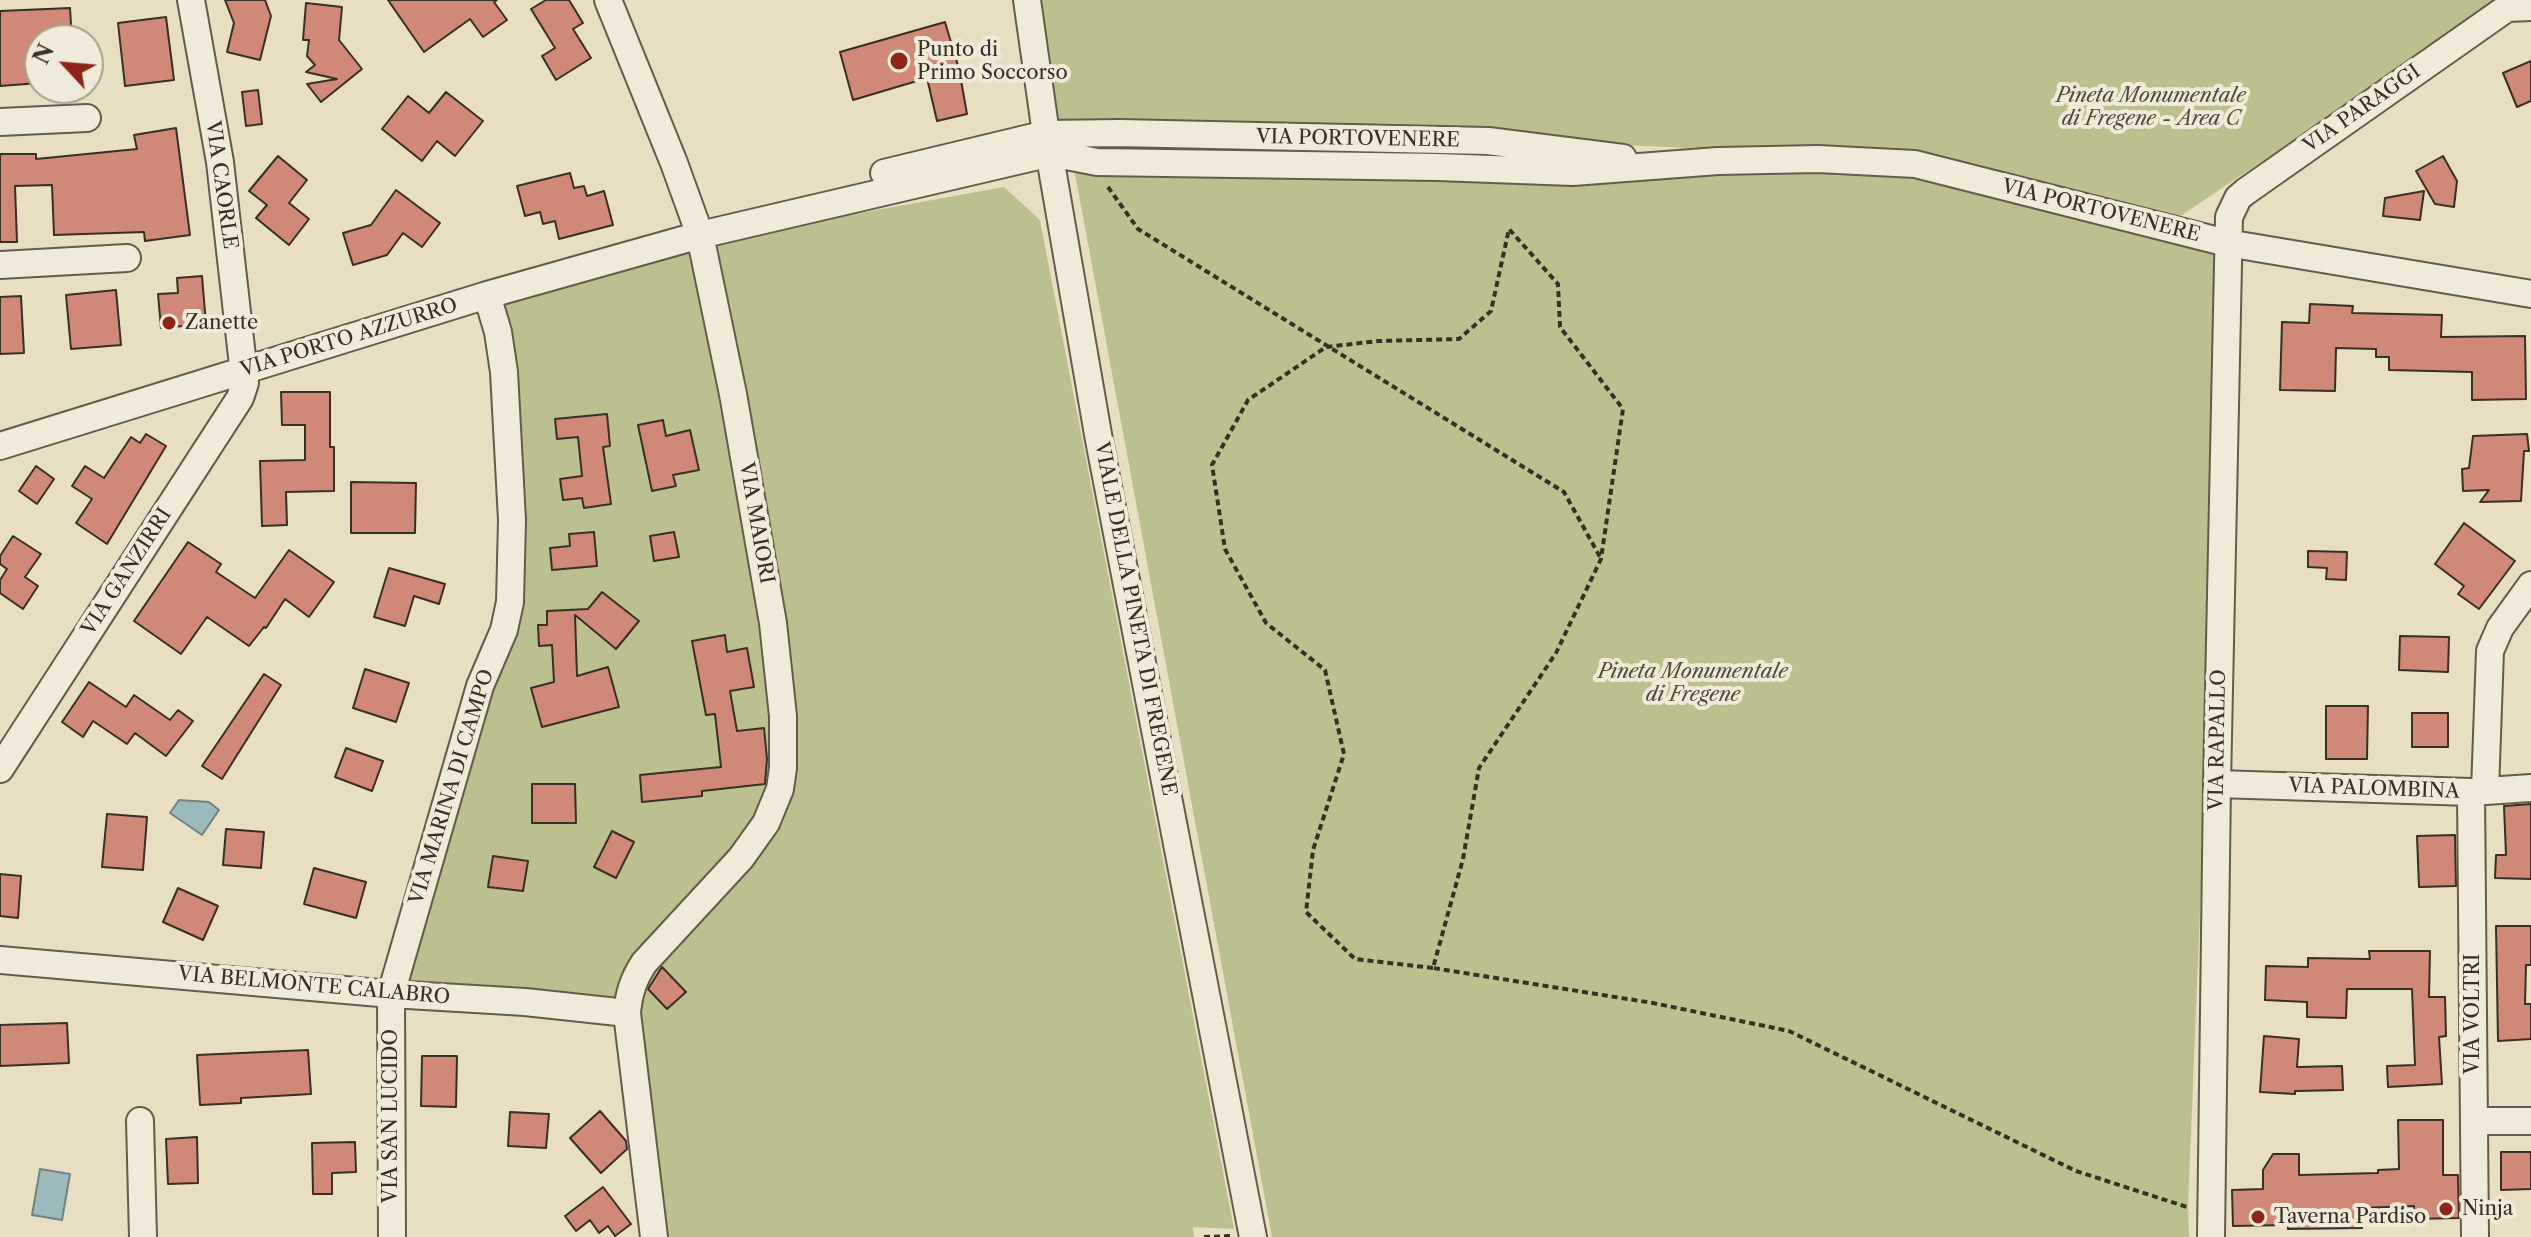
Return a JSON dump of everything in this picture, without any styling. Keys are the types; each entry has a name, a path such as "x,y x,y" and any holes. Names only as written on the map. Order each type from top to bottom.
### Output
{"street":[{"name":"VIA CAORLE","path":"191,0 220,162 245,370"},
{"name":"VIA MAIORI","path":"608,0 700,235 733,394 773,623 783,716 783,768 773,810 759,836 644,963 633,980 627,1013"},
{"name":"VIALE DELLA PINETA DI FREGENE","path":"1027,0 1048,144 1099,440 1253,1237"},
{"name":"VIA PARAGGI","path":"2227,243 2229,217 2238,198 2245,192 2518,5"},
{"path":"0,122 87,118"},
{"name":"VIA PORTOVENERE","path":"1048,144 1119,133 1488,141 1575,150 1669,166"},
{"name":"VIA PORTO AZZURRO","path":"0,446 487,295 700,235 1048,144"},
{"name":"VIA PORTOVENERE","path":"1048,144 1097,162 1573,172 1718,161 1818,159 1915,164 2227,243 2531,294"},
{"name":"VIA RAPALLO","path":"2211,1226 2227,243"},
{"path":"0,265 127,258"},
{"name":"VIA MARINA DI CAMPO","path":"391,994 480,686 509,611 512,520 504,372 498,332 487,295"},
{"name":"VIA GANZIRRI","path":"0,769 240,398 245,370"},
{"name":"VIA VOLTRI","path":"2475,1237 2478,791 2490,651 2500,628 2531,585"},
{"name":"VIA PALOMBINA","path":"2217,784 2478,791 2531,788"},
{"name":"VIA BELMONTE CALABRO","path":"0,960 627,1013"},
{"name":"VIA SAN LUCIDO","path":"391,994 392,1237"},
{"path":"627,1013 654,1237"},
{"path":"140,1121 143,1237"},
{"path":"2474,1121 2531,1121"}],"path":[{"path":"1097,162 1097,171 1138,229 1564,492 1601,559"},
{"path":"1433,968 1463,859 1479,768 1556,653 1601,559 1623,409 1560,327 1558,284 1509,229 1491,311 1459,339 1378,341 1326,347 1248,400 1212,465 1225,549 1266,623 1325,670 1344,754 1313,850 1306,912 1355,959 1433,968 1653,1003 1789,1031 2076,1171 2211,1226"}],"green space":[{"name":"Pineta Monumentale di Fregene - Area C","path":"1030,0 2503,0 2170,223 1918,158 1597,144 1047,132"},
{"name":"Pineta Monumentale di Fregene","path":"1074,168 1913,171 2227,243 2189,1237 1272,1237"},
{"path":"1004,187 1040,220 1234,1229 1193,1227 1194,1237 658,1237 631,995 789,779 705,241"},
{"path":"700,235 756,555 780,789 694,907 627,1013 391,994 507,620 487,295"}],"water":[{"path":"179,800 209,802 219,810 202,835 170,813"},
{"path":"40,1169 70,1174 62,1220 32,1215"}],"building":[{"path":"225,0 265,0 271,16 260,60 227,52 234,23"},
{"path":"388,0 497,0 494,2 507,20 483,37 470,19 424,52"},
{"path":"546,0 569,0 583,23 573,29 591,58 556,80 542,56 555,48 531,9"},
{"path":"306,3 342,7 339,40 362,69 321,102 307,84 337,79 306,72 315,65 307,56 309,40 303,40"},
{"path":"70,8 71,24 24,24 24,84 0,86 0,11"},
{"path":"166,17 174,80 125,86 118,23"},
{"name":"Punto di Primo Soccorso","path":"945,22 959,69 967,114 937,121 927,78 853,100 840,52"},
{"path":"2531,61 2531,101 2517,107 2503,73"},
{"path":"258,90 262,124 246,126 242,92"},
{"path":"446,92 483,121 455,156 437,141 422,161 382,129 408,96 429,113"},
{"path":"176,128 190,235 145,241 144,232 54,235 52,185 15,186 17,242 0,242 0,154 36,154 36,159 137,149 134,135"},
{"path":"278,156 307,180 289,203 309,219 289,245 256,218 267,205 249,191"},
{"path":"2443,156 2457,181 2454,207 2435,204 2416,171"},
{"path":"570,173 574,188 584,186 587,196 604,191 613,225 559,239 555,221 543,224 540,212 525,216 517,186"},
{"path":"396,190 440,223 422,247 403,233 387,255 353,265 343,233 371,225"},
{"path":"2424,191 2420,220 2383,216 2385,198"},
{"path":"202,276 206,324 161,328 158,294 178,293 177,278"},
{"path":"116,290 121,345 71,349 66,295"},
{"path":"21,296 24,353 0,354 0,297"},
{"path":"2310,304 2353,306 2352,313 2442,315 2441,337 2525,336 2526,399 2472,400 2472,372 2389,370 2389,357 2376,357 2376,349 2336,348 2335,391 2280,390 2282,322 2309,323"},
{"path":"281,392 330,392 334,491 286,492 287,525 262,526 260,461 305,460 305,425 282,425"},
{"path":"607,414 610,446 603,447 611,504 584,508 582,498 563,500 560,479 582,476 578,437 557,439 555,419"},
{"path":"663,420 666,436 690,430 699,470 673,475 676,486 652,491 638,425"},
{"path":"146,434 166,446 107,544 76,523 92,499 72,486 85,466 104,478 131,437 140,443"},
{"path":"2527,434 2529,451 2524,451 2521,501 2480,502 2489,490 2463,491 2462,469 2469,468 2473,436"},
{"path":"36,466 54,479 37,504 19,491"},
{"path":"351,482 416,483 415,533 351,533"},
{"path":"2464,523 2515,561 2479,609 2458,594 2464,586 2435,564"},
{"path":"594,532 597,566 552,570 550,548 570,546 569,534"},
{"path":"674,532 679,557 654,561 650,536"},
{"path":"13,536 41,554 25,577 38,586 23,609 0,593 0,580 7,569 0,564 0,556"},
{"path":"188,542 221,564 216,572 255,598 289,550 334,582 309,617 285,599 266,628 249,646 207,617 181,654 134,621"},
{"path":"2308,551 2347,552 2346,580 2326,579 2327,568 2308,567"},
{"path":"389,568 445,584 439,604 414,596 405,626 374,617"},
{"path":"602,592 639,621 616,649 575,615 577,676 608,667 619,707 542,727 531,688 554,682 552,645 539,646 538,625 547,625 547,611 588,609"},
{"path":"725,635 727,652 747,648 754,687 730,691 737,731 764,728 767,759 765,784 702,791 702,796 642,802 640,775 721,767 715,714 706,715 692,641"},
{"path":"2400,636 2449,637 2448,672 2399,670"},
{"path":"365,669 409,683 396,722 353,708"},
{"path":"264,674 281,685 222,779 202,766"},
{"path":"89,682 126,707 134,695 170,720 178,710 193,721 166,756 135,733 127,744 93,721 83,737 62,722"},
{"path":"2326,706 2368,706 2367,759 2326,759"},
{"path":"2412,713 2448,713 2448,747 2412,747"},
{"path":"346,748 383,761 372,791 335,777"},
{"path":"532,784 575,784 576,823 532,823"},
{"path":"2531,804 2531,879 2495,878 2496,855 2506,855 2504,806"},
{"path":"107,814 147,817 143,870 102,867"},
{"path":"226,829 264,832 261,868 223,865"},
{"path":"612,831 634,842 616,878 594,867"},
{"path":"2455,835 2456,886 2419,887 2417,836"},
{"path":"493,856 528,861 523,891 488,887"},
{"path":"314,868 366,882 356,918 304,904"},
{"path":"0,874 21,876 18,918 0,916"},
{"path":"178,888 218,906 203,940 163,922"},
{"path":"2496,926 2531,926 2531,965 2526,965 2525,1004 2531,1004 2531,1039 2498,1041"},
{"path":"2369,951 2430,951 2429,997 2445,997 2446,1036 2439,1037 2442,1084 2388,1087 2387,1066 2415,1065 2412,989 2347,989 2346,1018 2307,1017 2307,1002 2265,1000 2266,966 2308,967 2308,958 2370,959"},
{"path":"662,967 686,992 667,1009 648,989"},
{"path":"67,1023 69,1063 0,1066 0,1025"},
{"path":"2264,1036 2299,1039 2297,1067 2342,1066 2343,1090 2295,1091 2295,1094 2260,1092"},
{"path":"308,1050 311,1094 241,1098 241,1103 200,1105 197,1055"},
{"path":"422,1056 457,1056 456,1107 421,1106"},
{"path":"600,1111 626,1141 627,1149 601,1173 570,1138"},
{"path":"510,1112 549,1114 546,1148 508,1146"},
{"path":"2398,1120 2443,1120 2443,1175 2458,1175 2459,1218 2414,1219 2414,1206 2361,1208 2362,1228 2233,1226 2232,1190 2263,1189 2263,1170 2273,1154 2299,1154 2299,1175 2378,1173 2378,1170 2399,1169"},
{"path":"197,1137 198,1183 168,1184 166,1139"},
{"path":"355,1142 356,1172 332,1173 332,1194 313,1194 312,1143"},
{"path":"2501,1152 2531,1152 2531,1189 2501,1190"},
{"path":"603,1187 631,1224 615,1236 608,1226 599,1233 590,1220 576,1231 565,1216"}],"place":[{"name":"Punto di Primo Soccorso","path":"899,61"},
{"name":"Zanette","path":"169,323"},
{"name":"Ninja","path":"2446,1209"},
{"name":"Taverna Pardiso","path":"2258,1217"}]}
